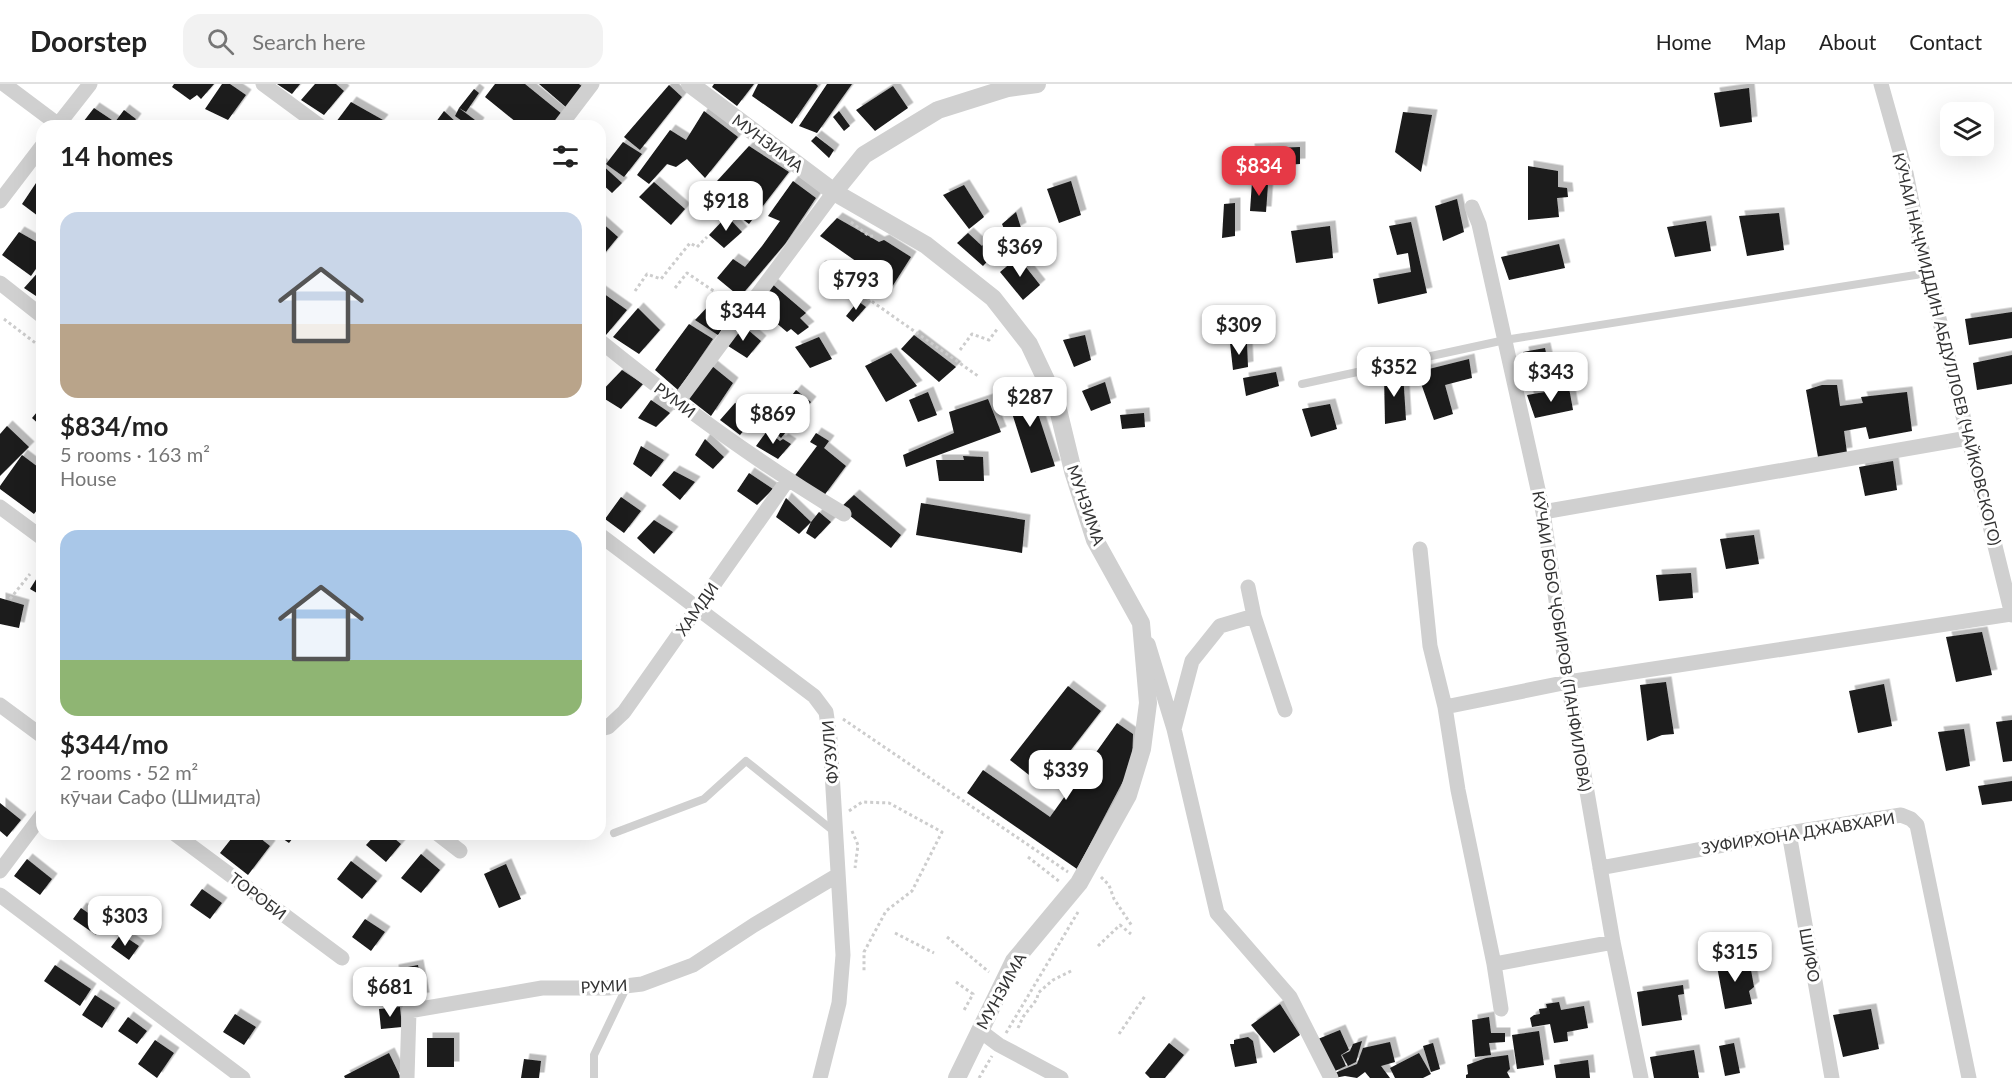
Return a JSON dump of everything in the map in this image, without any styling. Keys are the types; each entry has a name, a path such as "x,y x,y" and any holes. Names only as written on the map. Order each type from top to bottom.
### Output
{"street":[{"path":"4,84 51,120"},
{"path":"63,120 90,84"},
{"path":"263,84 312,120"},
{"path":"565,120 592,84"},
{"name":"МУНЗИМА","path":"690,84 834,192 926,245 993,298 1029,344 1056,401 1073,471 1095,540 1141,623 1148,703 1142,749 1128,795 1078,883 1014,961 957,1078"},
{"path":"677,403 864,155 938,110 1005,86 1037,84"},
{"name":"КӮЧАИ НАҶМИДДИН АБДУЛЛОЕВ (ЧАЙКОВСКОГО)","path":"1881,84 1906,173 1928,273 2012,614"},
{"path":"0,201 36,154"},
{"name":"КӮЧАИ БОБО ҶОБИРОВ (ПАНФИЛОВА)","path":"1472,207 1479,224 1544,512 1568,682 1613,942 1641,1078"},
{"path":"0,284 36,311"},
{"name":"РУМИ","path":"606,346 677,403 787,481 844,514"},
{"path":"1544,512 1968,438"},
{"name":"ХАМДИ","path":"606,728 624,712 787,481"},
{"path":"0,507 36,534"},
{"name":"ФУЗУЛИ","path":"606,540 814,696 826,712 842,829 838,875 843,956 839,1003 820,1078"},
{"path":"1420,549 1430,646 1445,707 1458,790 1494,964 1501,1009"},
{"path":"1248,587 1254,616 1285,710"},
{"path":"1445,707 1568,682 2012,614"},
{"path":"1174,729 1192,661 1220,626 1254,616"},
{"path":"1141,623 1174,729 1217,914 1290,997 1331,1078"},
{"path":"0,705 36,732"},
{"name":"ЗУФИРХОНА ДЖАВХАРИ","path":"1600,868 1789,833 1902,816 1911,819 1917,825 1970,1078"},
{"path":"0,871 36,823"},
{"name":"ШИФО","path":"1789,833 1832,1078"},
{"name":"ТОРОБИ","path":"183,840 342,958"},
{"path":"446,840 460,851"},
{"name":"РУМИ","path":"407,1078 409,1011 542,988 642,984 693,965 754,924 838,875"},
{"path":"0,896 243,1078"},
{"path":"1494,964 1613,942"},
{"path":"979,1030 999,1045 1061,1078"}],"lane":[{"path":"1302,384 1506,340 1928,273"},
{"path":"614,833 704,799 746,761 842,829"},
{"path":"594,1078 594,1055 627,986"}],"path":[{"path":"635,291 647,274 661,279 690,243 697,247 707,237"},
{"path":"825,261 861,300"},
{"path":"675,288 687,273 727,300"},
{"path":"867,298 978,376"},
{"path":"4,319 36,343"},
{"path":"960,350 972,334 989,340 999,327 1004,329"},
{"path":"10,599 30,574"},
{"path":"842,719 1070,873"},
{"path":"844,815 862,802 889,803 942,832 912,891 886,911 864,952 864,972"},
{"path":"842,829 858,844 855,868"},
{"path":"1028,857 1060,882"},
{"path":"1100,876 1109,885 1114,899 1132,926"},
{"path":"979,1078 1082,906"},
{"path":"1098,946 1120,925 1131,934"},
{"path":"895,933 934,953"},
{"path":"947,937 989,972"},
{"path":"1018,1028 1023,1017 1037,999 1038,993 1053,980 1073,970"},
{"path":"956,982 973,994 963,1012"},
{"path":"1119,1034 1145,996"}],"building":[{"path":"174,84 214,84 201,99 197,95 190,100 172,87"},
{"path":"222,84 230,84 246,95 228,120 205,109"},
{"path":"277,84 300,84 292,94"},
{"path":"315,84 336,84 344,91 324,115 301,100"},
{"path":"495,84 525,84 562,114 558,120 514,120 485,97"},
{"path":"539,84 579,84 583,87 567,108"},
{"path":"714,84 754,84 737,106 712,87"},
{"path":"758,84 816,84 818,86 792,124 752,96"},
{"path":"827,84 852,84 817,133 799,126"},
{"path":"669,85 682,97 640,150 624,137"},
{"path":"893,86 908,108 875,131 856,110"},
{"path":"1749,88 1752,122 1720,127 1714,93"},
{"path":"474,89 479,93 466,112 459,108"},
{"path":"351,102 383,120 338,120"},
{"path":"94,108 112,120 85,120"},
{"path":"459,108 475,120 461,120 455,116"},
{"path":"124,110 135,120 116,120"},
{"path":"444,111 454,120 437,120"},
{"path":"704,111 738,137 705,178 687,159 676,167 667,164 649,184 637,175 670,130 686,140"},
{"path":"839,111 850,126 844,131 833,117"},
{"path":"1403,112 1432,115 1421,172 1395,152"},
{"path":"816,136 834,150 829,158 811,141"},
{"path":"623,142 642,154 624,177 606,164"},
{"path":"749,146 789,172 749,224 707,192"},
{"path":"1300,147 1300,164 1252,167 1249,149"},
{"path":"1528,166 1558,171 1558,187 1567,188 1568,197 1557,198 1559,217 1528,220"},
{"path":"606,168 622,183 612,193 606,188"},
{"path":"793,181 816,198 785,244 740,297 717,278 733,259 745,267 762,246 780,221 768,216"},
{"path":"1071,181 1081,215 1059,223 1047,189"},
{"path":"654,182 685,209 671,225 639,197"},
{"path":"1252,182 1268,184 1266,212 1250,211"},
{"path":"36,183 36,214 22,204"},
{"path":"964,185 984,217 969,229 943,195"},
{"path":"1457,199 1464,232 1443,241 1435,206"},
{"path":"1235,203 1235,236 1222,238 1224,204"},
{"path":"1016,212 1021,228 1007,236 1002,224"},
{"path":"1779,213 1784,250 1747,256 1739,216"},
{"path":"727,216 742,232 724,248 709,235"},
{"path":"837,218 879,242 884,240 911,257 885,298 861,283 870,271 820,236"},
{"path":"1706,221 1711,251 1675,257 1667,227"},
{"path":"1411,222 1427,293 1378,304 1373,279 1411,272 1408,253 1397,255 1389,226"},
{"path":"606,226 618,237 606,252"},
{"path":"1330,226 1333,258 1296,263 1291,231"},
{"path":"19,232 36,242 36,269 31,276 2,255"},
{"path":"968,233 982,246 991,233 1003,245 983,266 957,243"},
{"path":"1559,244 1565,268 1509,280 1501,257"},
{"path":"1018,257 1040,285 1023,300 1000,272"},
{"path":"36,275 36,296 24,288"},
{"path":"771,283 806,313 800,318 809,327 798,335 791,329 787,332 756,306"},
{"path":"606,295 627,310 606,335"},
{"path":"717,297 735,310 718,335 695,320"},
{"path":"858,301 866,307 853,322 846,316"},
{"path":"638,308 660,330 639,354 613,337"},
{"path":"2012,312 2012,338 1969,345 1965,319"},
{"path":"689,324 713,339 678,390 655,370"},
{"path":"741,324 761,341 747,358 725,344"},
{"path":"914,335 956,367 939,382 901,349"},
{"path":"1085,335 1091,360 1074,367 1063,340"},
{"path":"819,337 832,359 810,368 795,347"},
{"path":"1230,343 1247,344 1248,367 1233,370"},
{"path":"1545,348 1553,386 1530,389 1523,352"},
{"path":"891,353 917,386 886,402 865,366"},
{"path":"2012,355 2012,384 1977,390 1973,363"},
{"path":"1469,359 1472,378 1445,385 1453,414 1434,420 1417,372"},
{"path":"712,366 733,383 711,416 688,398"},
{"path":"622,370 643,384 621,409 606,400 606,387"},
{"path":"1276,372 1279,386 1246,396 1243,378"},
{"path":"1403,373 1406,420 1385,424 1384,375"},
{"path":"1105,382 1111,403 1091,411 1082,391"},
{"path":"1028,383 1055,466 1031,473 1005,391"},
{"path":"1822,385 1837,385 1840,406 1863,403 1861,397 1907,392 1912,431 1869,439 1866,427 1844,431 1847,453 1818,457 1806,390"},
{"path":"1569,388 1573,410 1535,418 1527,395"},
{"path":"796,390 811,402 781,438 768,426"},
{"path":"928,392 937,415 918,422 909,400"},
{"path":"988,399 1001,432 906,467 903,455 954,433 949,412"},
{"path":"651,400 670,413 656,427 638,418"},
{"path":"735,403 756,416 740,435 720,420"},
{"path":"1330,404 1337,429 1311,437 1302,409"},
{"path":"1144,413 1145,427 1122,429 1120,415"},
{"path":"7,426 29,447 0,476 0,434"},
{"path":"767,431 780,441 783,439 791,444 778,459 756,446"},
{"path":"816,433 829,441 824,448 846,466 823,497 793,478 817,446 810,442"},
{"path":"705,439 724,457 713,469 695,455"},
{"path":"641,446 664,460 651,477 633,464"},
{"path":"22,455 36,466 36,511 34,514 0,489"},
{"path":"963,456 983,457 984,481 939,481 936,460 964,460"},
{"path":"1893,461 1897,490 1865,496 1859,467"},
{"path":"674,471 695,482 680,500 662,485"},
{"path":"749,473 773,489 757,505 737,491"},
{"path":"854,495 901,535 891,548 840,508"},
{"path":"621,497 641,511 624,533 606,518"},
{"path":"786,498 811,522 799,534 776,517"},
{"path":"921,503 1025,520 1022,553 916,535"},
{"path":"819,512 831,522 815,539 806,533"},
{"path":"654,520 673,532 654,554 637,538"},
{"path":"1754,535 1759,564 1726,569 1720,539"},
{"path":"1691,573 1693,598 1659,601 1656,575"},
{"path":"36,579 36,592 30,589"},
{"path":"0,598 24,605 19,628 0,624"},
{"path":"1982,632 1992,675 1956,682 1946,637"},
{"path":"1666,682 1674,734 1662,735 1647,741 1640,685"},
{"path":"1884,684 1892,726 1858,733 1849,691"},
{"path":"1068,686 1101,711 1043,786 1010,760"},
{"path":"2012,720 2012,761 2003,762 1996,722"},
{"path":"1117,723 1133,734 1132,764 1077,869 967,793 983,770 1050,817"},
{"path":"1964,729 1970,766 1946,771 1938,732"},
{"path":"2012,781 2012,801 1982,805 1978,786"},
{"path":"0,803 21,820 7,837 0,831"},
{"path":"230,840 262,840 270,846 248,875 220,853"},
{"path":"371,840 396,840 401,844 386,862 366,845"},
{"path":"421,854 440,870 421,893 401,878"},
{"path":"27,859 52,879 40,895 14,876"},
{"path":"351,861 377,881 362,899 337,879"},
{"path":"506,864 521,899 499,908 484,874"},
{"path":"202,889 222,903 210,919 190,905"},
{"path":"81,908 104,924 96,935 73,919"},
{"path":"365,919 385,932 371,951 352,937"},
{"path":"121,934 139,946 129,960 111,947"},
{"path":"1740,957 1743,971 1751,970 1754,987 1749,991 1752,1004 1725,1009 1716,961"},
{"path":"55,965 91,989 80,1006 44,981"},
{"path":"418,965 424,998 398,1002 393,970"},
{"path":"1683,985 1684,994 1678,995 1682,1020 1642,1026 1637,992"},
{"path":"95,995 115,1008 102,1028 82,1015"},
{"path":"1559,1002 1561,1010 1584,1006 1588,1028 1567,1032 1568,1041 1554,1043 1550,1024 1532,1027 1530,1018 1540,1014 1539,1009 1547,1008 1546,1004"},
{"path":"1280,1004 1300,1035 1274,1053 1251,1025"},
{"path":"400,1007 402,1027 381,1029 379,1009"},
{"path":"1871,1009 1879,1049 1843,1057 1833,1015"},
{"path":"235,1014 256,1027 244,1045 223,1032"},
{"path":"128,1017 147,1031 137,1044 118,1031"},
{"path":"1489,1017 1491,1033 1505,1033 1505,1042 1489,1043 1491,1055 1475,1057 1472,1020"},
{"path":"1340,1030 1349,1050 1341,1055 1346,1066 1333,1072 1318,1039"},
{"path":"1539,1031 1544,1065 1517,1069 1512,1035"},
{"path":"1248,1037 1253,1041 1257,1063 1235,1067 1230,1044 1234,1044 1234,1040"},
{"path":"427,1038 454,1038 454,1067 427,1067"},
{"path":"155,1040 174,1053 157,1078 138,1064"},
{"path":"1362,1041 1356,1062 1348,1066 1342,1055 1350,1051 1353,1044"},
{"path":"1390,1042 1395,1062 1381,1066 1390,1078 1370,1078 1365,1072 1357,1078 1345,1076 1334,1078 1332,1074 1357,1064 1363,1048"},
{"path":"1169,1043 1184,1055 1165,1078 1150,1078 1145,1073"},
{"path":"1433,1043 1440,1069 1431,1072 1423,1046"},
{"path":"1734,1043 1740,1073 1725,1076 1719,1046"},
{"path":"1694,1050 1699,1078 1654,1078 1650,1057"},
{"path":"389,1053 401,1078 345,1078 344,1076"},
{"path":"1419,1053 1431,1074 1423,1078 1395,1078 1390,1068"},
{"path":"1508,1055 1510,1069 1507,1072 1510,1078 1466,1078 1467,1065 1486,1058"},
{"path":"524,1059 541,1061 539,1078 521,1078"},
{"path":"1588,1060 1590,1078 1556,1078 1554,1065"}]}
